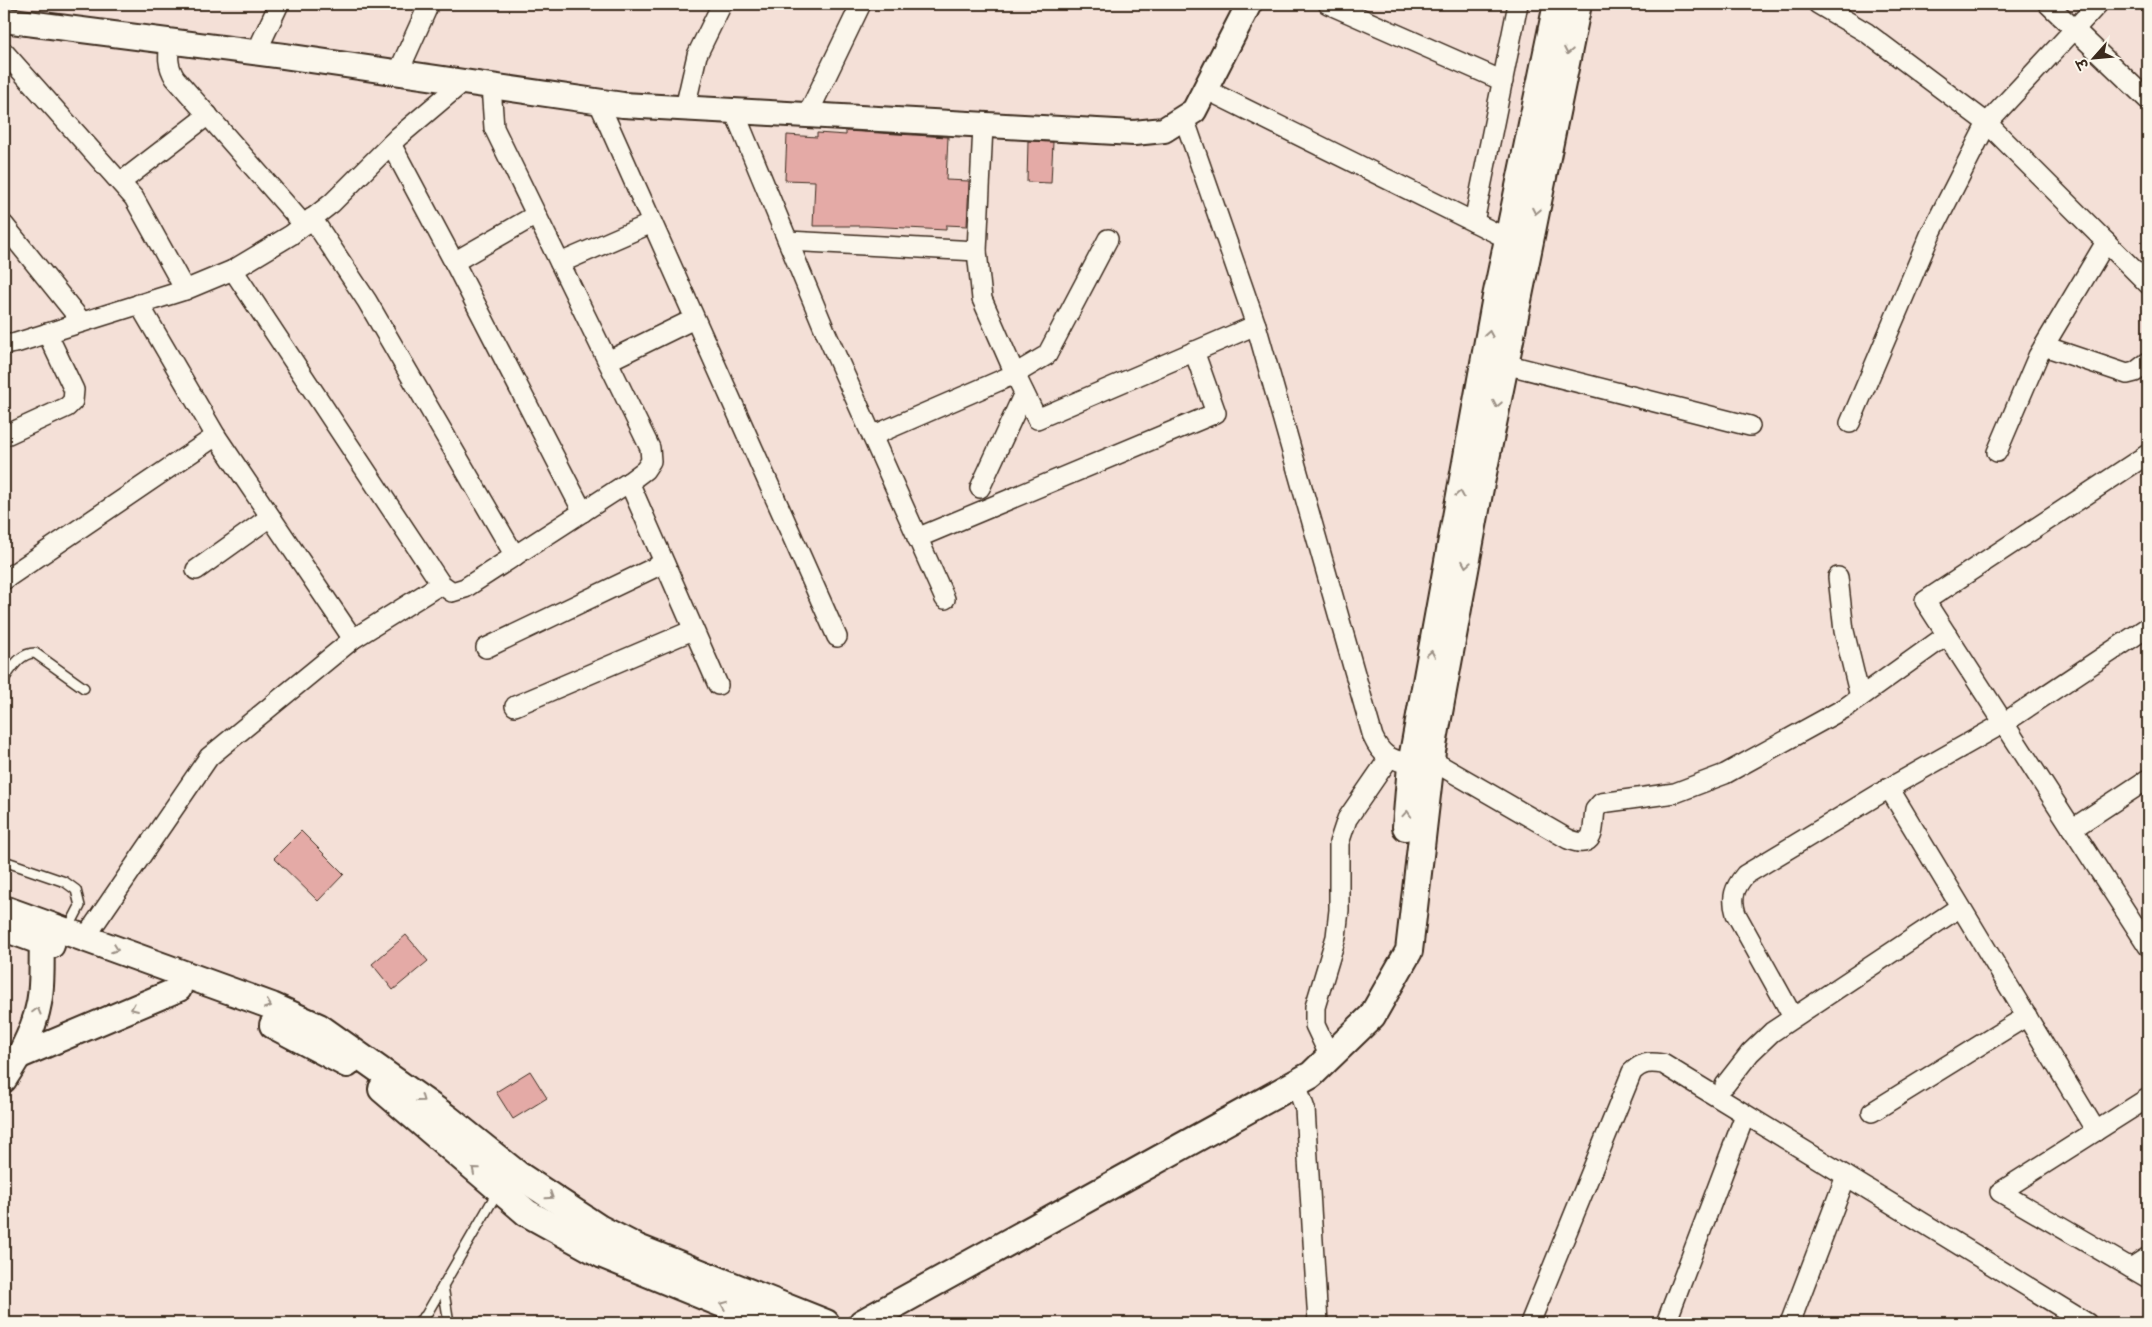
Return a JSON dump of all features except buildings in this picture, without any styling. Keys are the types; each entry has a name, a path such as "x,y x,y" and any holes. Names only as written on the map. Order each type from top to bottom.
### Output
{"main road":[{"path":"862,1323 1311,1075 1372,1016 1397,943 1410,761 1508,238 1556,4"},
{"path":"1410,761 1479,493 1578,4"},
{"path":"4,908 272,1006 320,1027 446,1117 517,1174 599,1228 638,1248 826,1323"},
{"path":"4,928 179,989 286,1030 362,1072 498,1191 527,1213 603,1255 769,1323"}],"street":[{"path":"30,4 41,25"},
{"path":"256,53 279,4"},
{"path":"398,73 429,4"},
{"path":"685,108 698,55 722,4"},
{"path":"808,116 861,4"},
{"path":"4,20 598,101 808,116 1134,133 1164,130 1194,111 1250,4"},
{"path":"1328,4 1502,81"},
{"path":"1474,222 1518,4"},
{"path":"1818,4 1866,33 1987,123 2148,284"},
{"path":"2048,4 2148,100"},
{"path":"1850,423 1930,235 1987,123 2098,4"},
{"path":"170,42 168,59 170,70 208,115 308,222 367,301 516,556"},
{"path":"4,52 134,198 185,290"},
{"path":"4,345 185,290 233,270 308,222 332,203 392,144 463,82"},
{"path":"233,270 441,584 452,592 465,588 629,482 645,470 651,461 650,448 494,128 491,86"},
{"path":"1205,89 1508,238"},
{"path":"598,101 837,637"},
{"path":"734,111 788,241 944,599"},
{"path":"121,182 208,115"},
{"path":"1184,118 1256,324 1372,736 1379,751 1410,761 1576,843 1592,838 1595,831 1596,810 1601,804 1611,800 1676,793 1725,774 1845,708 1947,634"},
{"path":"983,126 977,251 982,299 1037,419 1256,324"},
{"path":"392,144 583,512"},
{"path":"454,262 536,215"},
{"path":"560,264 652,223"},
{"path":"4,226 82,322"},
{"path":"872,436 1015,374 1047,355 1108,239"},
{"path":"788,241 977,251"},
{"path":"1997,452 2044,346 2106,242"},
{"path":"138,304 216,436 353,639"},
{"path":"608,362 694,319"},
{"path":"4,436 66,408 73,401 74,390 47,333"},
{"path":"2044,346 2127,374 2135,372 2148,362"},
{"path":"917,538 1216,413 1194,351"},
{"path":"1505,364 1750,426"},
{"path":"980,488 1024,393"},
{"path":"4,580 216,436"},
{"path":"2146,940 1925,601 2148,454"},
{"path":"629,482 718,685"},
{"path":"196,570 270,517"},
{"path":"486,648 664,563"},
{"path":"1838,577 1844,631 1860,698"},
{"path":"76,935 209,757 353,639 441,584"},
{"path":"1793,1017 1736,914 1732,899 1738,884 1745,875 1889,788 2004,723 2148,627"},
{"path":"515,706 693,630"},
{"path":"1330,1057 1316,1025 1315,1007 1336,937 1339,910 1339,843 1347,819 1410,761"},
{"path":"2072,829 2148,779"},
{"path":"1889,788 2096,1131"},
{"path":"1725,1085 1750,1053 1772,1032 1960,907"},
{"path":"4,1080 20,1056 33,1026 39,1002 42,941"},
{"path":"20,1056 179,989"},
{"path":"1872,1112 2026,1016"},
{"path":"1530,1323 1632,1072 1638,1066 1649,1062 1662,1064 2087,1323"},
{"path":"1296,1084 1305,1109 1318,1323"},
{"path":"2148,1098 2000,1192 2148,1278"},
{"path":"1666,1323 1746,1115"},
{"path":"1790,1323 1846,1176"},
{"path":"2131,1268 2148,1257"}],"lane":[{"path":"4,679 21,657 35,652 84,688"},
{"path":"4,860 66,882 76,890 80,906 76,935"},
{"path":"417,1323 426,1315 498,1191"},
{"path":"443,1286 449,1323"}]}
